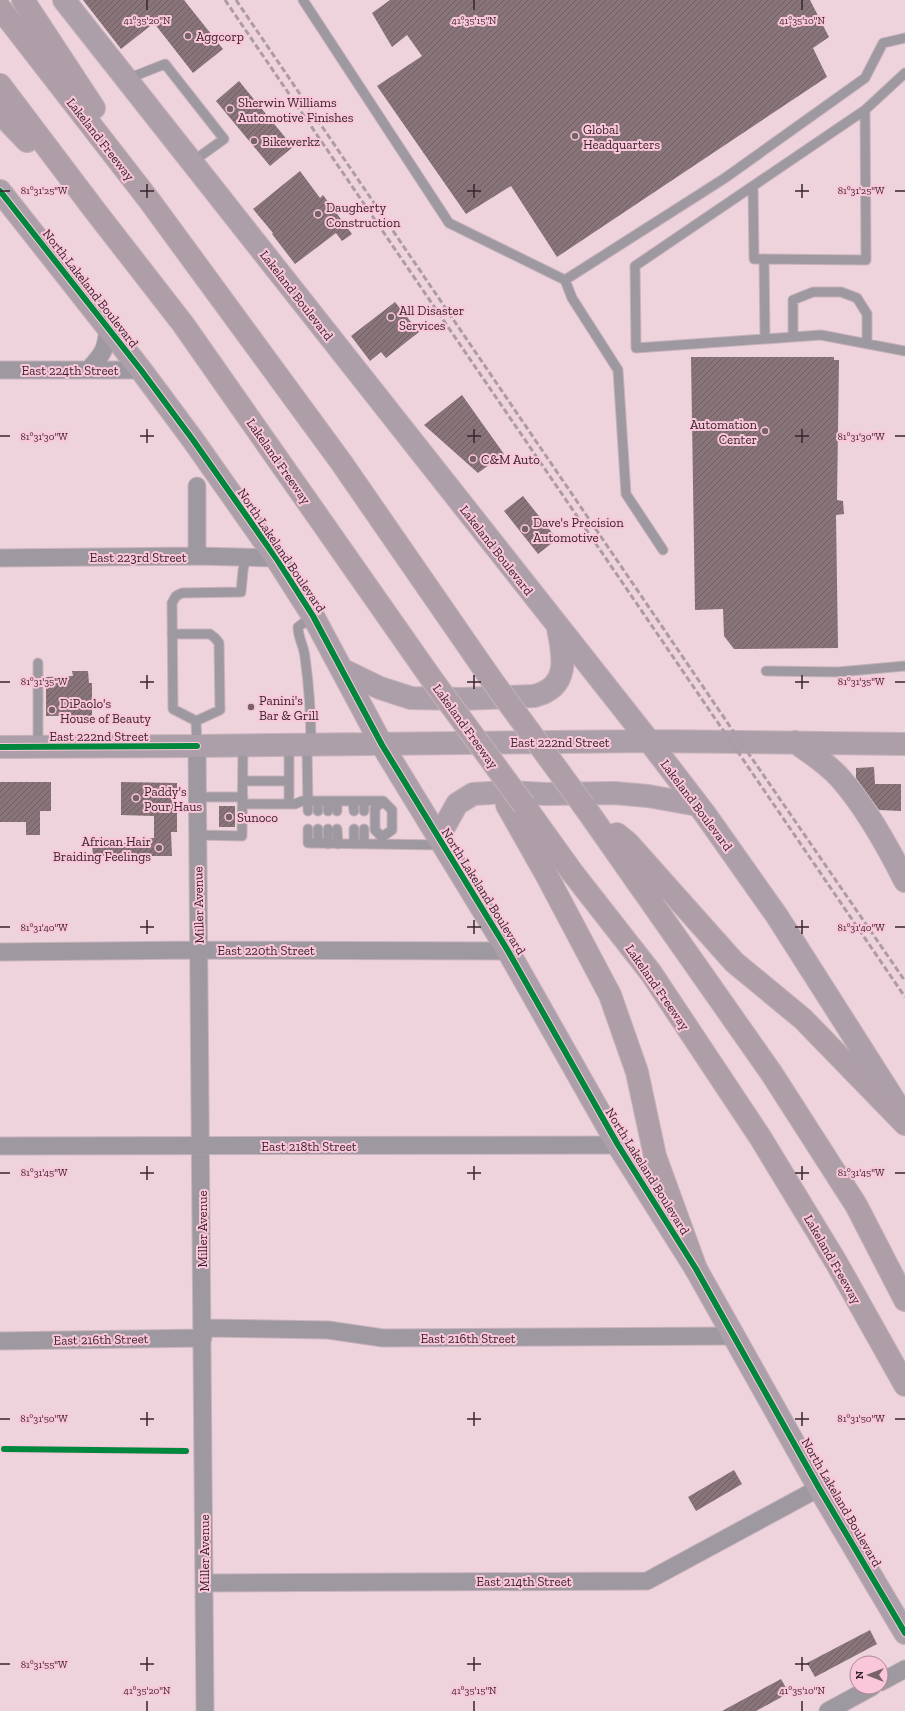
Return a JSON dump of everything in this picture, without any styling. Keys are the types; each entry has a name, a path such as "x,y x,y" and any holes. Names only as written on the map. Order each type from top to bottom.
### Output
{"highway":[{"path":"23,0 99,115 148,200"},
{"name":"Lakeland Freeway","path":"0,8 148,200 341,462 491,679 584,806 772,1074 856,1205 905,1300"},
{"name":"Lakeland Freeway","path":"0,85 183,324 431,678 516,805 572,872 651,973 760,1137 836,1262 905,1384"},
{"path":"0,112 96,212"},
{"path":"516,805 546,874 610,995 637,1072 655,1156 696,1269"},
{"path":"584,806 628,843 734,962 803,1019 905,1124"}],"street":[{"name":"Lakeland Boulevard","path":"64,0 649,741 698,806 777,916 905,1117"},
{"name":"North Lakeland Boulevard","path":"0,191 141,370 193,440 276,558 313,616 382,745 508,951 618,1145 696,1269 820,1488 905,1632"},
{"path":"88,370 101,356 107,343 108,328"},
{"name":"East 224th Street","path":"0,370 141,370"},
{"path":"197,556 198,486"},
{"name":"East 223rd Street","path":"0,558 197,556 276,558"},
{"path":"343,670 380,688 411,698 463,699 534,696 545,693 553,687 562,670 561,646 557,626"},
{"name":"East 222nd Street","path":"0,747 382,745 649,741 905,744"},
{"path":"794,742 823,762 840,778 886,845 905,881"},
{"name":"Miller Avenue","path":"197,746 205,1711"},
{"path":"440,842 457,804 473,794 506,792 546,794 614,793 648,796 698,806"},
{"name":"East 220th Street","path":"0,952 199,950 508,951"},
{"name":"East 218th Street","path":"0,1146 618,1145"},
{"name":"East 216th Street","path":"0,1341 328,1330 383,1338 734,1336"},
{"name":"East 214th Street","path":"205,1583 647,1581 820,1488"},
{"path":"889,1678 905,1669"},
{"path":"828,1711 857,1695"}],"lane":[{"path":"303,0 449,223 565,280 572,298 618,370 626,494 663,550"},
{"path":"565,280 731,174 865,78 883,42 905,38"},
{"path":"127,79 166,64 224,139 192,162"},
{"path":"905,73 865,110 635,266 636,348 821,335 905,351"},
{"path":"753,186 754,259 866,260 865,110"},
{"path":"764,259 765,339"},
{"path":"793,337 793,300 813,292 841,292 857,298 867,314 867,344"},
{"path":"196,721 172,709 172,603 176,596 182,593 241,592 246,557"},
{"path":"289,804 289,781 311,720 307,667 304,648 298,636 298,627 313,616"},
{"path":"172,634 210,634 219,643 220,710 196,721"},
{"path":"38,663 38,747"},
{"path":"766,672 838,672 905,666"},
{"path":"196,721 197,746"},
{"path":"302,745 308,811"},
{"path":"198,835 242,836 243,746"},
{"path":"243,781 289,781"},
{"path":"198,797 289,804 308,801 383,801 392,810 392,830 382,841"},
{"path":"318,801 318,811"},
{"path":"333,801 333,811"},
{"path":"353,801 354,811"},
{"path":"364,801 364,811"},
{"path":"382,841 375,830 375,808 383,801"},
{"path":"308,829 308,843 318,844 364,844 382,841 440,842"},
{"path":"318,829 318,844"},
{"path":"328,829 328,844"},
{"path":"337,829 338,844"},
{"path":"354,829 354,844"},
{"path":"364,829 364,844"}],"building":[{"name":"Aggcorp","path":"83,0 184,0 223,49 193,73 154,23 121,49"},
{"name":"Global Headquarters","path":"390,0 810,0 829,37 813,48 827,77 557,257 511,186 466,214 377,86 422,56 407,35 392,47 372,13"},
{"path":"239,81 293,147 270,166 216,101"},
{"path":"300,171 320,198 323,195 352,234 342,241 336,233 295,264 272,234 273,233 253,209"},
{"name":"All Disaster Services","path":"395,302 419,332 386,358 381,352 370,361 351,336"},
{"name":"Automation Center","path":"691,357 834,357 834,360 839,360 837,500 843,501 844,514 836,515 838,648 734,649 724,636 723,609 695,610"},
{"path":"462,395 504,454 478,473 424,425"},
{"path":"523,496 557,539 538,554 504,511"},
{"path":"72,671 88,671 89,683 92,683 92,716 46,716 46,677 73,676"},
{"path":"874,767 875,784 901,784 901,811 879,810 856,778 856,768"},
{"path":"0,782 51,782 51,811 40,811 40,835 26,835 26,822 0,822"},
{"path":"121,782 177,783 177,832 171,832 172,856 93,856 92,843 143,843 143,838 154,838 154,816 121,815"},
{"path":"219,806 235,806 235,827 219,827"},
{"path":"734,1470 742,1484 696,1511 688,1497"},
{"path":"870,1630 877,1644 856,1655 849,1655 849,1659 815,1677 807,1663"},
{"path":"781,1679 789,1693 756,1711 722,1711"}],"railway":[{"path":"225,0 905,997"},
{"path":"236,0 905,981"}],"cycle path":[{"path":"0,191 141,370 193,440 276,558 313,616 382,745 508,951 618,1145 696,1269 819,1488 905,1633"},
{"path":"0,747 197,746"},
{"path":"4,1449 186,1451"}],"place":[{"name":"Aggcorp","path":"188,36"},
{"name":"Sherwin Williams Automotive Finishes","path":"230,109"},
{"name":"Global Headquarters","path":"575,136"},
{"name":"Bikewerkz","path":"254,141"},
{"name":"Daugherty Construction","path":"318,214"},
{"name":"All Disaster Services","path":"391,317"},
{"name":"Automation Center","path":"765,431"},
{"name":"C&M Auto","path":"473,459"},
{"name":"Dave's Precision Automotive","path":"525,529"},
{"name":"Panini's Bar & Grill","path":"251,707"},
{"name":"DiPaolo's House of Beauty","path":"52,710"},
{"name":"Paddy's Pour Haus","path":"136,798"},
{"name":"Sunoco","path":"229,817"},
{"name":"African Hair Braiding Feelings","path":"159,848"}]}
